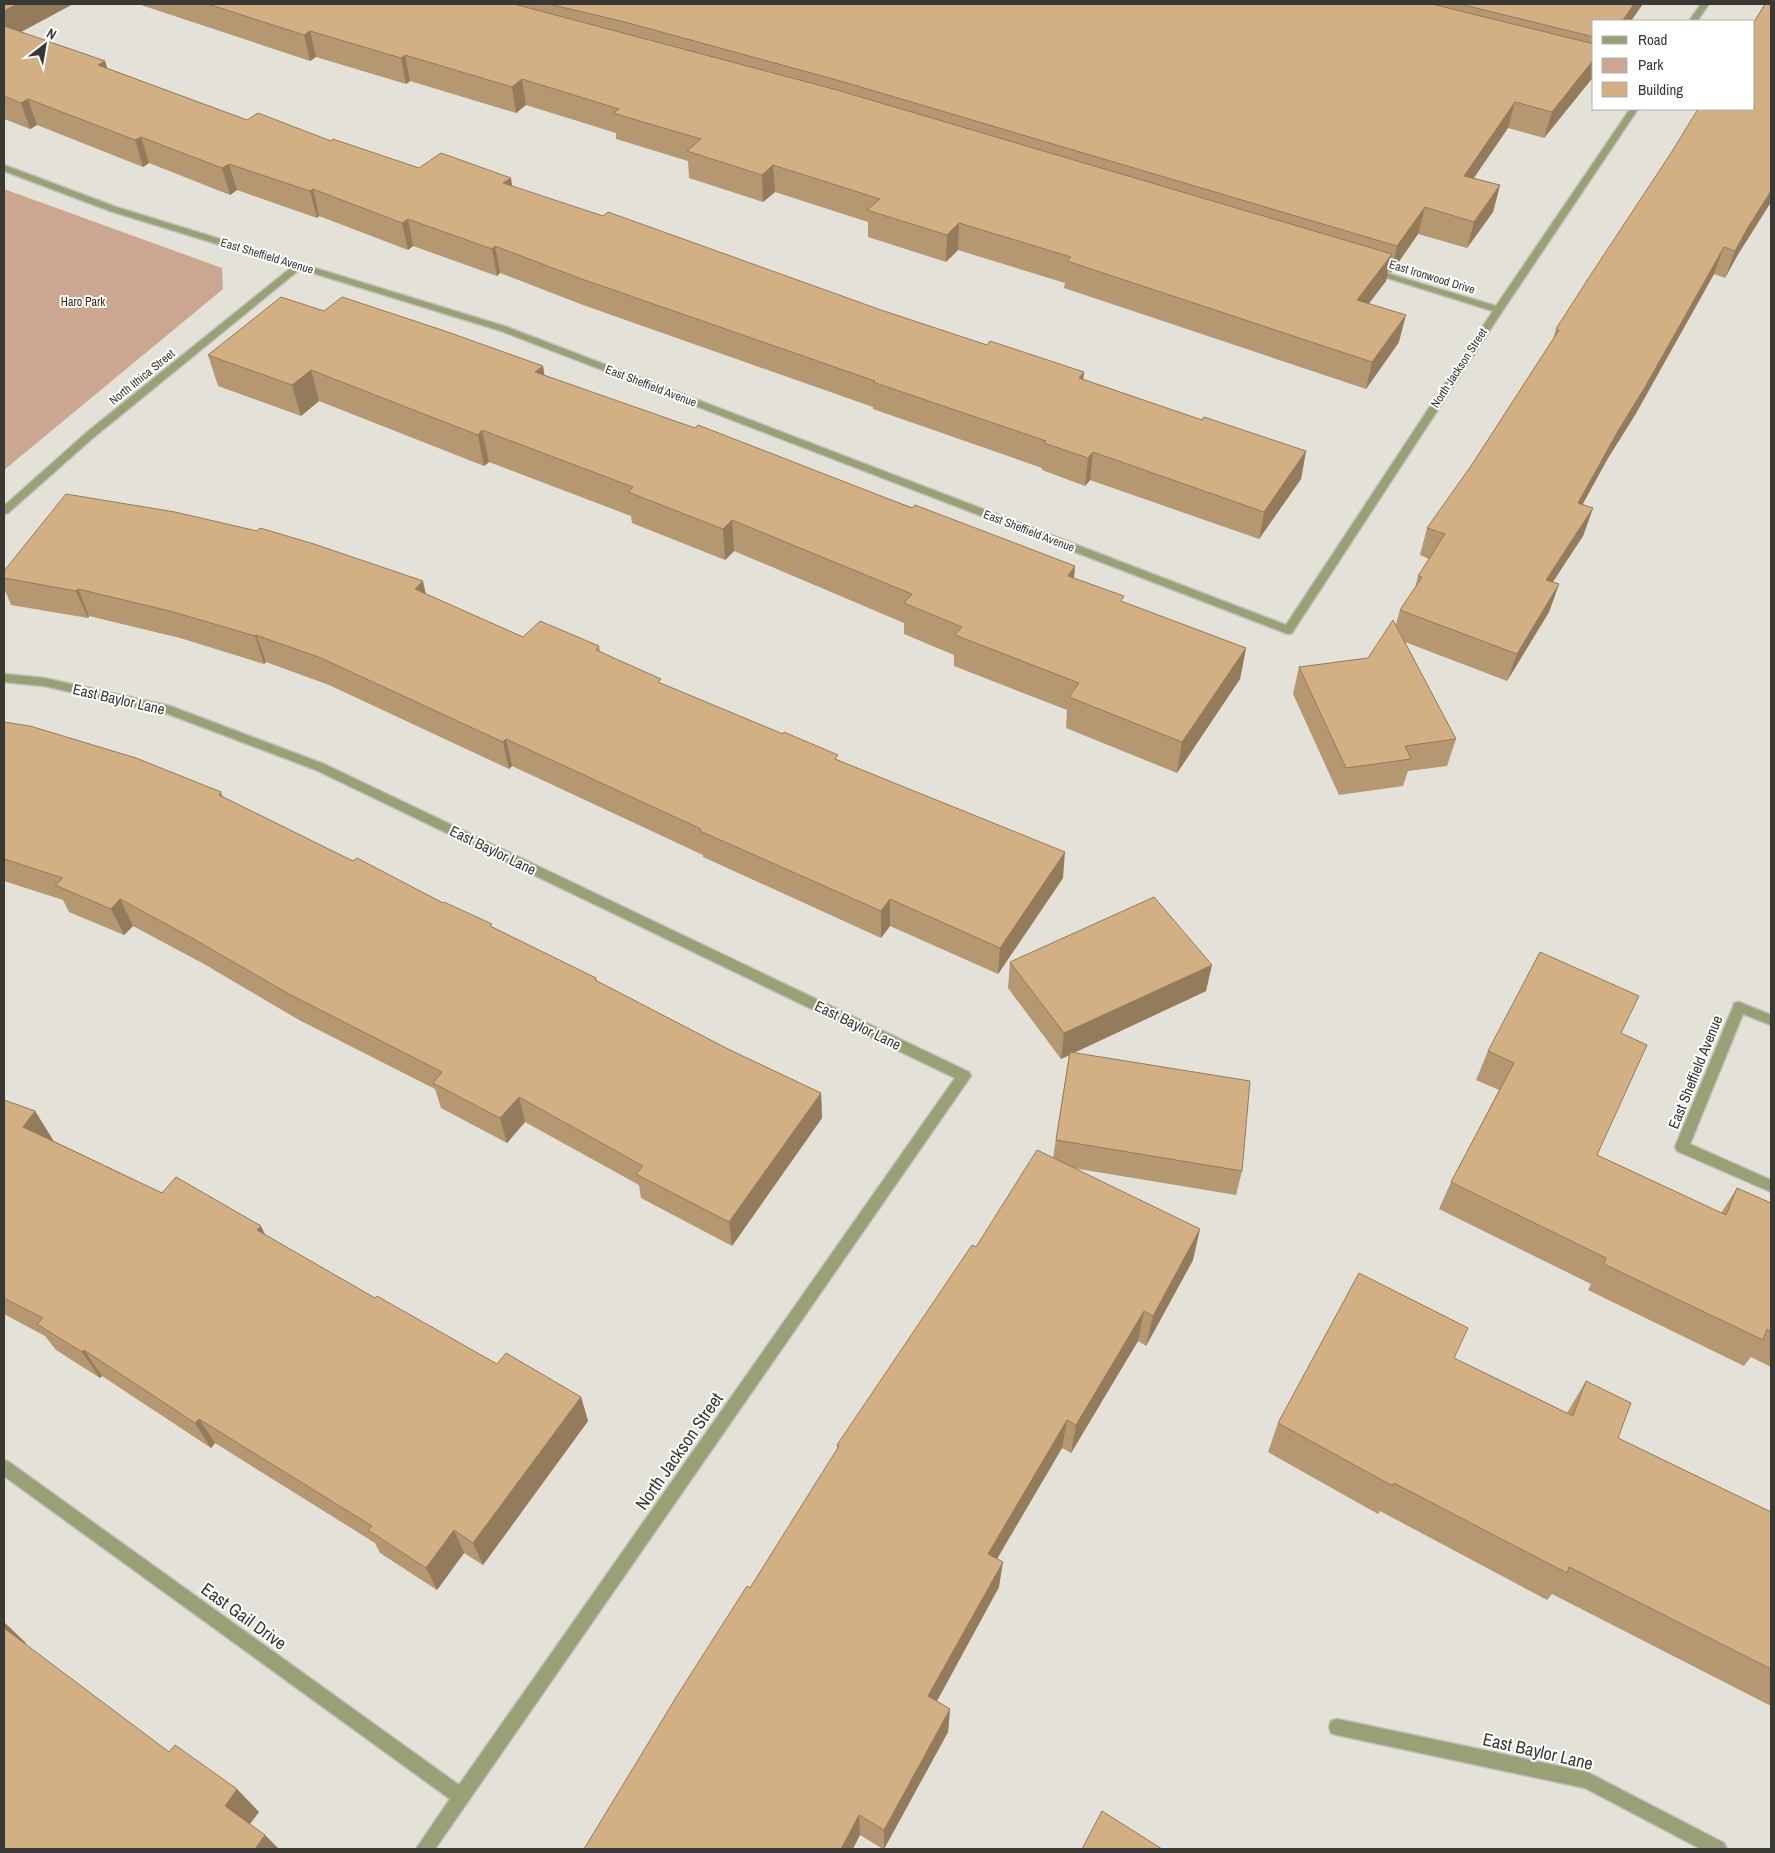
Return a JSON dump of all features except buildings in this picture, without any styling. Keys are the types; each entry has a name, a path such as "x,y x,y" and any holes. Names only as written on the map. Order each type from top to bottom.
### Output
{"street":[{"path":"1694,20 1705,4"},
{"name":"North Jackson Street","path":"1288,630 1498,310 1633,110"},
{"name":"East Sheffield Avenue","path":"4,168 113,208 504,330 1288,630"},
{"name":"North Ithica Street","path":"4,511 90,435 298,266"},
{"name":"East Ironwood Drive","path":"1365,270 1498,310"},
{"name":"East Baylor Lane","path":"4,678 44,682 170,710 320,767 964,1076"},
{"name":"East Sheffield Avenue","path":"1771,1020 1739,1006 1682,1147 1771,1186"},
{"name":"North Jackson Street","path":"425,1849 964,1076"},
{"name":"East Gail Drive","path":"4,1467 460,1797"},
{"name":"East Baylor Lane","path":"1337,1727 1586,1780 1718,1849"}],"green space":[{"name":"Haro Park","path":"4,189 222,268 223,289 4,470"}]}
